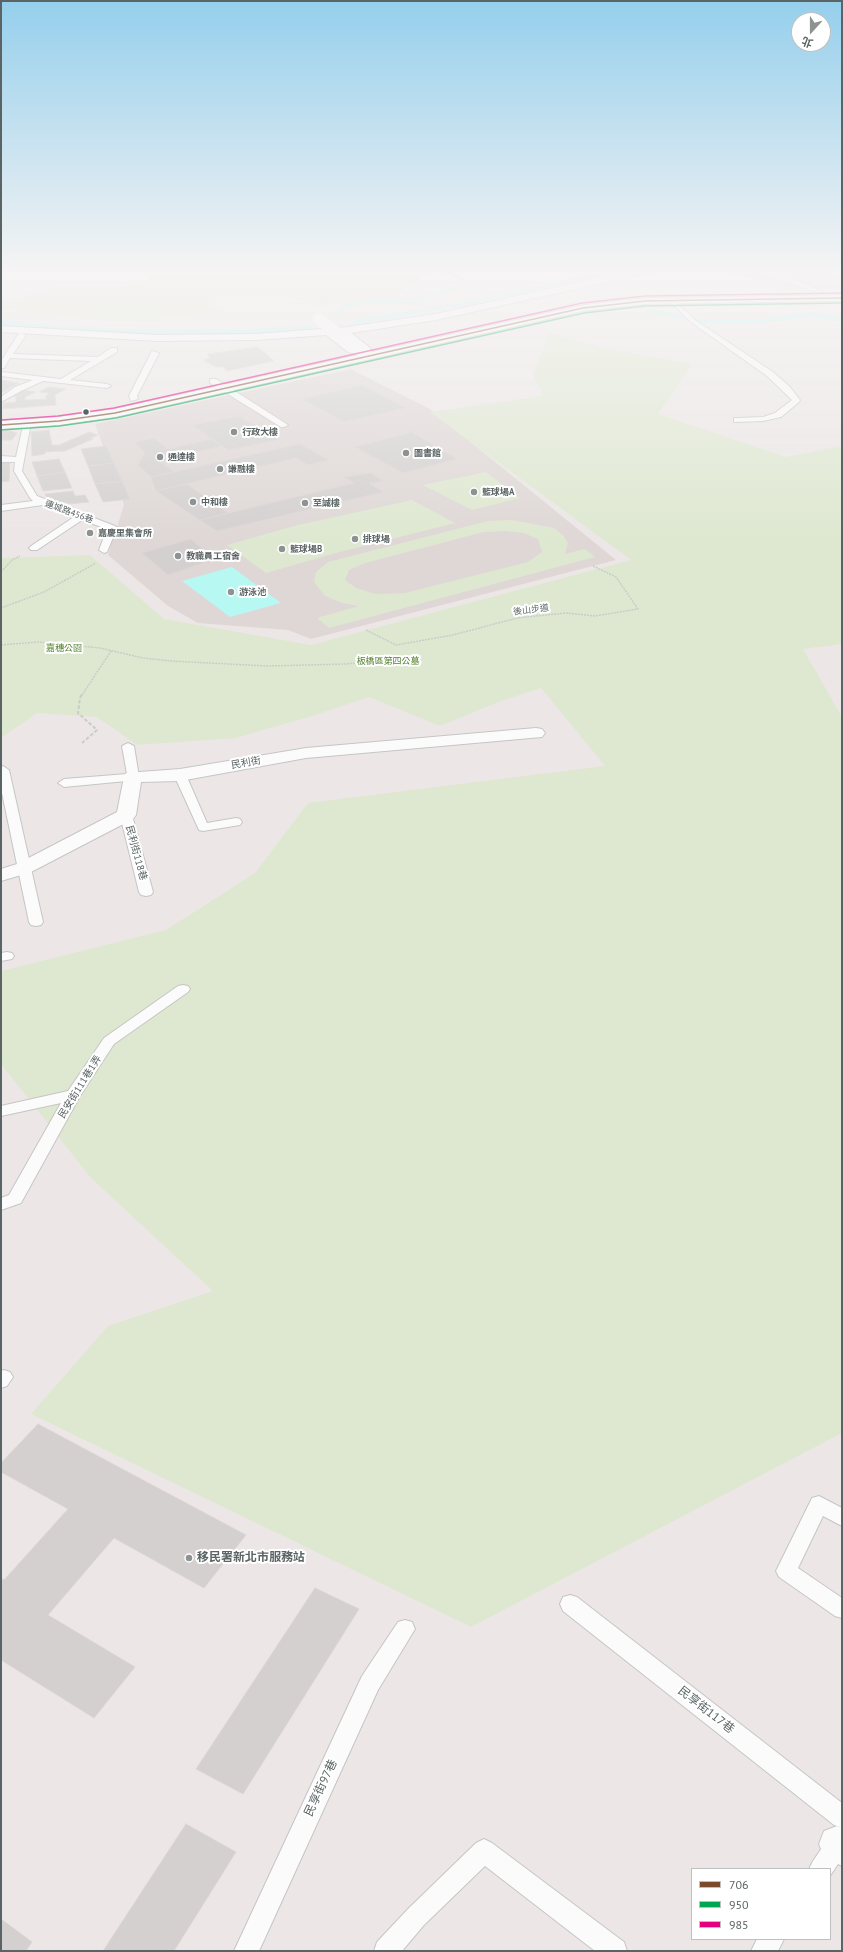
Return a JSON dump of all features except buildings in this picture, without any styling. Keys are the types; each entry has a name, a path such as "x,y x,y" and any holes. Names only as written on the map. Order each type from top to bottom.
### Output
{"main road":[{"path":"1,416 59,412 134,399 316,360"},
{"path":"1,425 27,424 115,413 224,388 327,360"},
{"name":"民利街","path":"133,777 180,775 306,753 536,732"},
{"path":"1,875 24,868 126,815 133,777"}],"lane":[{"path":"61,382 96,360"},
{"path":"134,399 133,396 151,360"},
{"path":"737,420 763,419 778,415 796,400 787,389 770,374 750,360"},
{"path":"1,374 107,386"},
{"path":"1,400 18,389 42,379"},
{"path":"213,381 284,425"},
{"name":"連城路456巷","path":"27,424 18,471 34,498 112,528 104,550"},
{"path":"1,459 19,460"},
{"path":"1,508 43,502"},
{"path":"34,548 81,516"},
{"path":"64,783 133,777 128,746"},
{"path":"3,770 36,922"},
{"path":"180,775 203,827 236,822"},
{"name":"民利街118巷","path":"126,815 146,892"},
{"name":"民安街111巷1弄","path":"1,1204 15,1199 74,1095 109,1041 183,989"},
{"path":"1,1111 74,1095"},
{"path":"842,1518 819,1504 786,1571 842,1609"},
{"name":"民享街117巷","path":"570,1604 837,1843"},
{"name":"民享街97巷","path":"246,1951 370,1683 405,1629"},
{"path":"386,1951 416,1917 484,1851 615,1951"},
{"path":"763,1951 771,1940"}],"path":[{"path":"1,572 12,560 34,548"},
{"path":"1,608 44,592 74,574 104,559 100,555 104,550"},
{"name":"後山步道","path":"366,630 396,645 453,635 517,618 566,613 595,616 638,609 616,577 593,566"},
{"path":"1,645 38,642 112,651 143,658 170,661 267,666 345,664 399,660"},
{"path":"82,743 97,730 78,713 80,698 112,651"}],"shaded area":[{"path":"351,369 430,409 616,560 311,639 288,630 198,623 168,606 108,555 124,505 95,424"}],"green space":[{"path":"539,360 671,360 692,364 658,414 786,457 842,446 842,644 803,649 842,717 842,1433 471,1627 31,1414 108,1326 213,1291 91,1178 1,1064 1,971 166,930 255,873 308,803 605,766 541,688 501,701 440,726 369,697 315,715 236,738 137,745 97,717 37,713 1,738 1,558 90,555 164,619 311,645 631,560 430,412 543,396 533,374"},
{"name":"籃球場A","path":"486,472 520,498 472,510 423,485"},
{"path":"412,500 455,523 336,553 266,573 227,545 298,525"},
{"path":"512,520 554,528 564,536 568,543 565,554 585,549 595,557 329,628 317,618 359,606 342,603 325,596 314,582 316,572 328,562 488,521","holes":["505,531 523,533 538,539 542,552 528,562 405,593 376,594 356,588 345,580 349,570 365,563 484,532"]}],"water":[{"name":"游泳池","path":"232,567 281,603 230,617 182,581"}],"transit line":[{"name":"985","path":"1,420 58,416 114,408 328,360"},
{"name":"706","path":"1,425 59,421 115,413 351,360"},
{"name":"950","path":"1,430 59,426 116,418 374,360"}],"place":[{"name":"行政大樓","path":"234,432"},
{"name":"圖書館","path":"406,453"},
{"name":"通達樓","path":"160,457"},
{"name":"謙融樓","path":"220,469"},
{"name":"籃球場A","path":"474,492"},
{"name":"中和樓","path":"193,502"},
{"name":"至誠樓","path":"305,503"},
{"name":"嘉慶里集會所","path":"90,533"},
{"name":"排球場","path":"355,539"},
{"name":"籃球場B","path":"282,549"},
{"name":"教職員工宿舍","path":"178,556"},
{"name":"游泳池","path":"231,592"},
{"name":"移民署新北市服務站","path":"189,1558"}],"park label":[{"name":"嘉穗公園","path":"64,648"},
{"name":"板橋區第四公墓","path":"388,661"}]}
